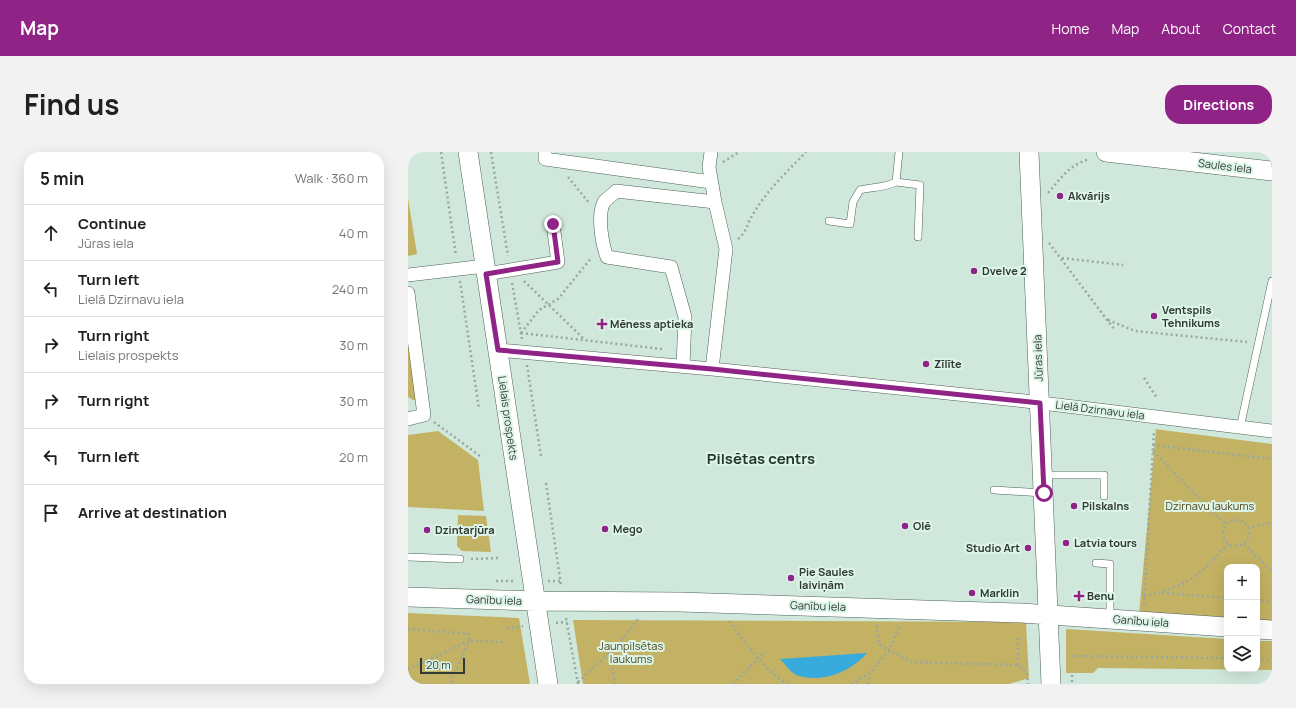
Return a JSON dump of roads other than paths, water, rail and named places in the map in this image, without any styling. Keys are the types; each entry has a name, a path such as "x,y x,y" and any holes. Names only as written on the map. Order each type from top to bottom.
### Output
{"street":[{"name":"Lielais prospekts","path":"468,152 548,684"},
{"path":"545,152 545,159 711,182"},
{"path":"710,152 709,167 711,182 725,247 712,369"},
{"name":"Jūras iela","path":"1029,152 1050,684"},
{"name":"Saules iela","path":"1098,155 1272,172"},
{"path":"683,366 686,317 671,267 607,257 603,244 602,217 604,203 616,191 715,202"},
{"path":"408,275 486,270 511,270 558,262 553,224"},
{"path":"408,293 424,415 408,418"},
{"name":"Lielā Dzirnavu iela","path":"498,350 683,366 1040,403 1272,431"},
{"name":"Ganību iela","path":"408,597 536,601 680,602 1048,615 1224,627"},
{"path":"1260,629 1272,630"}],"lane":[{"path":"896,182 899,152"},
{"path":"829,221 850,224 853,202 860,190 887,186 896,182 920,185 918,237"},
{"path":"1240,428 1272,281"},
{"path":"994,490 1104,475 1104,496"},
{"path":"408,557 460,559"},
{"path":"1096,563 1110,564 1110,620"}],"water":[{"path":"867,653 853,666 844,671 825,677 815,678 796,675 780,659"}],"place":[{"name":"Akvārijs","path":"1060,196"},
{"name":"Dvelve 2","path":"974,271"},
{"name":"Ventspils Tehnikums","path":"1154,316"},
{"name":"Mēness aptieka","path":"602,324"},
{"name":"Zīlīte","path":"926,364"},
{"name":"Pilskalns","path":"1074,506"},
{"name":"Olē","path":"905,526"},
{"name":"Mego","path":"605,529"},
{"name":"Dzintarjūra","path":"427,530"},
{"name":"Latvia tours","path":"1066,543"},
{"name":"Studio Art","path":"1028,548"},
{"name":"Pie Saules laiviņām","path":"791,578"},
{"name":"Marklin","path":"972,593"},
{"name":"Benu","path":"1079,596"}],"district":[{"name":"Pilsētas centrs","path":"761,459"}],"park label":[{"name":"Dzirnavu laukums","path":"1210,506"},
{"name":"Jaunpilsētas laukums","path":"631,652"}]}
